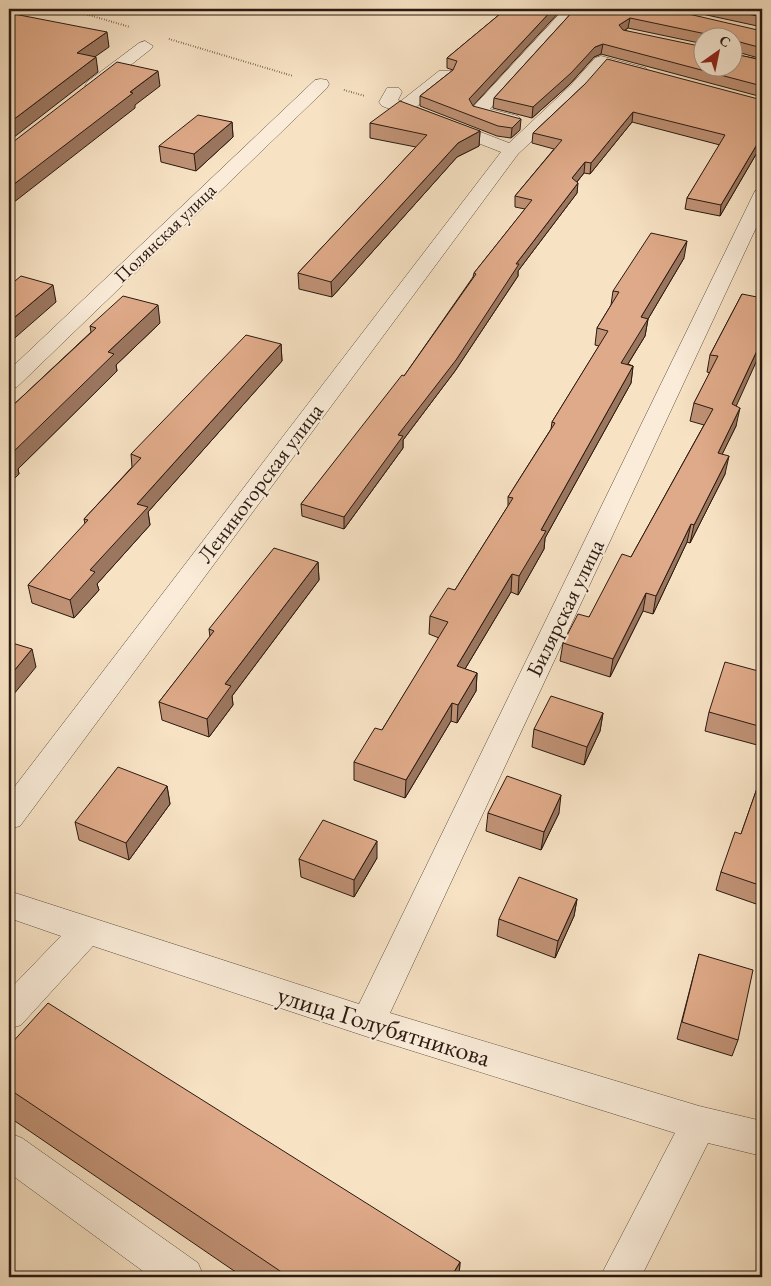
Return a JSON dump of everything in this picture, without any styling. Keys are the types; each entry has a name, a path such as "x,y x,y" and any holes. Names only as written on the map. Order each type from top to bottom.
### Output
{"street":[{"path":"538,127 479,111 572,9"},
{"path":"77,99 145,46"},
{"name":"Лениногорская улица","path":"9,816 512,150 577,89 614,48"},
{"path":"601,62 658,76"},
{"path":"394,100 445,75"},
{"name":"Полянская улица","path":"9,382 321,84"},
{"path":"394,100 512,150"},
{"name":"Билярская улица","path":"368,1022 762,195"},
{"name":"улица Голубятникова","path":"9,905 85,932 368,1022 699,1123 762,1139"},
{"path":"9,1014 85,932"},
{"path":"620,1277 699,1123"},
{"path":"9,1151 184,1277"}],"path":[{"path":"68,9 134,28"},
{"path":"162,37 321,84 394,100"}],"building":[{"path":"506,9 553,9 469,99 473,106 521,119 512,128 498,126 420,96 453,70 457,61 447,58"},
{"path":"575,9 667,9 762,31 762,48 744,43 744,28 694,28 694,31 630,18 619,25 623,30 694,45 694,68 603,44 595,47 571,73 533,107 494,98"},
{"path":"725,9 762,9 762,17"},
{"path":"9,13 107,32 77,53 96,57 9,123"},
{"path":"744,56 762,60 762,86 732,78 744,78"},
{"path":"607,59 762,100 762,136 721,205 687,198 725,135 633,112 591,163 585,162 572,178 578,183 516,264 519,264 456,360 398,435 403,436 344,517 301,504 402,375 404,376 476,274 474,273 532,200 515,196 562,140 533,133 585,84"},
{"path":"117,62 158,71 130,92 133,93 9,188 9,142 13,142"},
{"path":"400,101 480,131 458,143 331,282 298,273 427,135 370,123"},
{"path":"198,115 232,122 194,154 159,146"},
{"path":"651,233 687,241 641,317 648,319 621,363 633,366 541,530 546,531 519,576 512,574 457,666 477,673 458,705 452,703 406,780 354,762 375,728 382,730 448,622 430,616 448,588 455,590 513,498 508,497 555,423 552,422 608,331 597,328 619,292 613,291"},
{"path":"21,276 53,285 9,322 9,286"},
{"path":"742,294 762,298 762,340 732,404 740,408 718,453 729,456 694,525 691,524 656,596 646,593 613,659 563,643 578,614 589,617 622,554 631,557 713,409 694,403 718,356 710,355"},
{"path":"123,296 158,305 108,352 114,354 10,455 15,457 9,462 9,409 96,328 90,326"},
{"path":"246,335 281,344 137,504 148,507 90,570 95,572 70,600 28,585 88,520 84,519 141,458 131,454"},
{"path":"274,548 318,562 225,684 231,686 207,719 159,702 214,631 209,629"},
{"path":"9,642 32,649 9,677"},
{"path":"725,662 762,672 762,727 709,712"},
{"path":"551,696 603,713 587,747 534,729"},
{"path":"118,767 167,786 126,843 75,822"},
{"path":"762,774 762,886 721,872 735,832 741,834"},
{"path":"507,776 561,795 544,832 488,813"},
{"path":"323,820 377,841 354,880 299,859"},
{"path":"519,877 577,899 558,941 499,919"},
{"path":"699,954 753,970 738,1040 682,1022"},
{"path":"48,1003 460,1262 451,1277 289,1277 9,1089 9,1046"}]}
